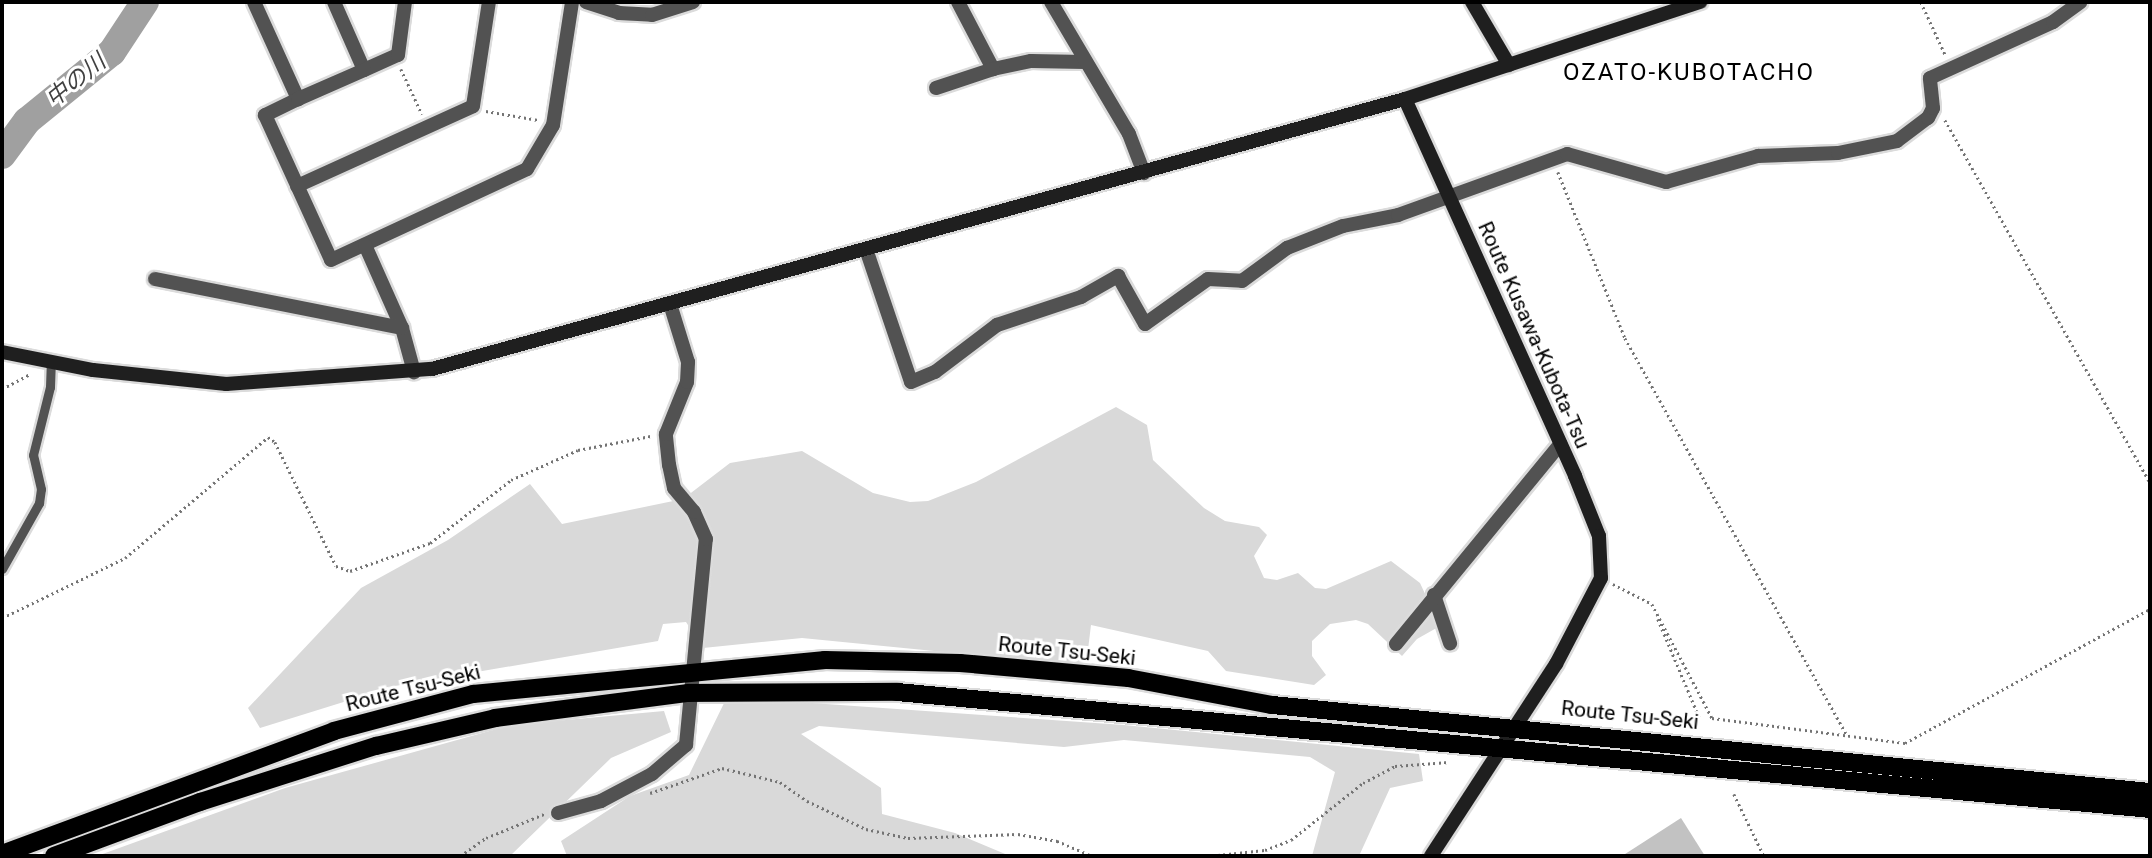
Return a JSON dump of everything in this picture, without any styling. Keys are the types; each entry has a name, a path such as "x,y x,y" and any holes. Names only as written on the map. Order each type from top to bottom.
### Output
{"main road":[{"name":"Route Tsu-Seki","path":"2,854 334,731 473,694 691,670 825,660 960,663 1128,678 1272,705 1516,727 2150,792"},
{"name":"Route Tsu-Seki","path":"54,856 200,802 376,746 495,718 688,693 897,692 1504,746 2150,809"}],"street":[{"path":"254,2 298,99"},
{"path":"334,2 364,70"},
{"path":"405,2 398,55 265,115 331,260 519,175 542,149 553,122 572,2"},
{"path":"297,186 473,106 489,2"},
{"path":"586,2 619,13 652,15 693,2"},
{"path":"958,2 993,69"},
{"path":"1051,2 1084,62 1129,134 1144,173"},
{"path":"1472,2 1509,65"},
{"path":"2,352 93,370 226,384 414,372 670,304 1405,99 1700,2"},
{"path":"866,249 911,382 935,372 997,325 1081,297 1118,276 1145,324 1208,279 1242,281 1287,248 1343,226 1398,215 1447,195 1567,154 1666,182 1758,156 1876,148 1906,135 1933,108 1930,78 2053,22 2081,2"},
{"path":"936,88 993,69 1031,61 1084,62"},
{"name":"Route Kusawa-Kubota-Tsu","path":"1405,99 1599,536 1601,578 1577,628 1504,746 1431,856"},
{"path":"365,246 402,328 414,372"},
{"path":"155,279 402,328"},
{"path":"558,813 601,801 652,774 686,745 688,693 706,539 694,512 674,488 667,434 675,421 688,372 670,304"},
{"path":"1396,644 1434,594 1560,444"},
{"path":"1434,594 1450,643"}],"lane":[{"path":"2,569 39,503 41,489 33,456 50,387 46,360"}],"path":[{"path":"1921,2 1951,68"},
{"path":"398,55 428,127"},
{"path":"473,106 553,122"},
{"path":"1933,108 1947,122 2150,482"},
{"path":"1553,159 1625,338 1847,735"},
{"path":"2,389 29,374 46,360"},
{"path":"2,618 125,558 268,437 275,442 336,566 350,571 430,543 511,480 578,450 667,434"},
{"path":"1601,578 1652,604 1699,719"},
{"path":"1656,613 1712,718 1911,742 2150,609"},
{"path":"637,797 722,768 780,782 807,801 866,829 908,838 1018,834 1057,841 1090,855 1218,855 1265,850 1291,840 1363,783 1395,766 1433,766 1457,760"},
{"path":"1734,794 1764,856"},
{"path":"460,856 492,835 558,813"}],"shaded area":[{"path":"1116,407 1147,425 1153,460 1204,508 1225,521 1259,527 1267,535 1254,556 1264,578 1277,580 1298,573 1315,588 1326,589 1391,561 1420,583 1440,626 1417,639 1402,656 1368,624 1356,620 1330,624 1312,641 1312,656 1326,675 1314,685 1226,671 1208,651 1091,625 1086,666 802,638 703,648 686,622 663,624 658,641 395,686 260,728 248,708 361,588 448,540 530,484 562,524 683,499 730,463 802,451 873,493 910,502 928,501 976,482"},
{"path":"727,697 1124,725 1419,754 1423,781 1390,788 1359,856 1312,856 1335,772 1310,757 1124,740 1064,747 819,726 801,734 881,788 882,814 955,833 1010,856 567,856 561,841 630,796 689,775"},
{"path":"664,711 671,732 611,758 510,856 97,856 285,788 511,725"}],"building":[{"path":"1681,818 1705,856 1622,856"}],"waterway":[{"name":"中の川","path":"2,155 27,121 112,52 145,2"}],"district":[{"name":"OZATO-KUBOTACHO","path":"1689,73"}]}
